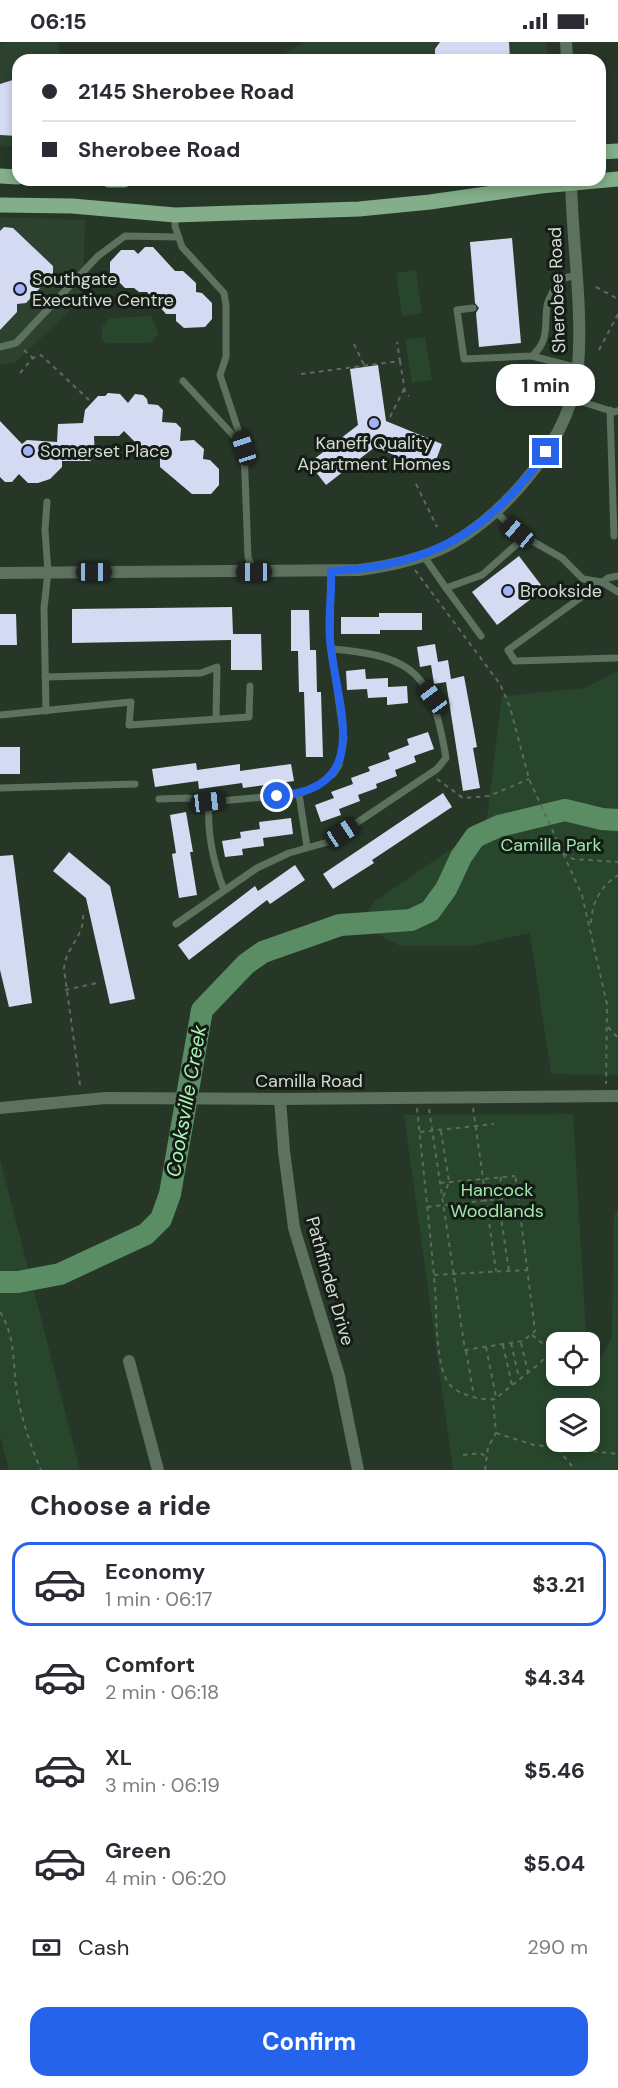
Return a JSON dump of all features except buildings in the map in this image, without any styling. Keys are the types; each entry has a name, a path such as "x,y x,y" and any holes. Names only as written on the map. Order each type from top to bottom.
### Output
{"main road":[{"path":"0,205 72,206 175,215 359,209 430,202 543,186"}],"street":[{"name":"Sherobee Road","path":"0,573 331,571 377,567 407,560 451,544 516,492 546,452 570,399 578,368 577,275 571,186"},
{"name":"Camilla Road","path":"0,1108 105,1098 618,1096"},
{"name":"Pathfinder Drive","path":"280,1099 294,1228 339,1376 358,1470"},
{"path":"129,1360 158,1470"}],"lane":[{"path":"175,215 174,226 182,247 224,293 226,357 220,375 244,448 248,546 254,572"},
{"path":"0,347 16,343 98,256 125,236 178,237"},
{"path":"532,356 540,349 547,334 547,303 560,279 577,275"},
{"path":"473,308 457,310 464,359 532,356 578,368"},
{"path":"183,381 244,448"},
{"path":"570,399 614,411 614,536"},
{"path":"46,711 44,608 48,572 45,530 48,502"},
{"path":"495,511 507,524 525,537 562,558 583,579 602,582 618,592"},
{"path":"446,588 482,575 525,537"},
{"path":"423,555 481,636"},
{"path":"159,799 187,798 208,802 299,794 318,785 333,774 339,765 344,738 332,649 331,571"},
{"path":"616,658 515,661 508,650 602,582 618,576"},
{"path":"176,924 257,868 289,853 328,842 430,774 446,758 433,698 404,664 369,652 332,649"},
{"path":"45,677 201,673 217,667 216,719"},
{"path":"0,715 130,702 129,724 249,717 250,686"},
{"path":"0,788 135,784"},
{"path":"299,794 307,847"},
{"path":"208,802 207,822 217,872 224,890"}],"path":[{"path":"596,287 618,299"},
{"path":"599,350 618,314"},
{"path":"398,342 404,389 409,396"},
{"path":"16,343 33,358"},
{"path":"354,344 364,365"},
{"path":"20,373 33,358 41,355 89,400"},
{"path":"302,374 400,361"},
{"path":"390,417 404,389"},
{"path":"416,484 437,527"},
{"path":"407,560 500,684 510,707 529,778 549,827 582,895 591,926 607,1004 607,1080 603,1095"},
{"path":"430,774 463,798 489,796 529,778"},
{"path":"562,852 573,859 618,862"},
{"path":"591,926 593,906 600,892 618,875"},
{"path":"80,1085 65,990 64,957 84,926 83,915"},
{"path":"65,990 97,982"},
{"path":"608,1027 618,1038"},
{"path":"472,1097 496,1271"},
{"path":"421,1098 432,1131 474,1396"},
{"path":"421,1098 420,1132 438,1333 446,1379 453,1388 474,1396 494,1399 546,1356"},
{"path":"420,1132 494,1124"},
{"path":"441,1131 450,1182 442,1200"},
{"path":"440,1183 515,1175 535,1331 521,1342 465,1350"},
{"path":"501,1177 498,1198 509,1271"},
{"path":"427,1207 518,1197"},
{"path":"434,1275 527,1270"},
{"path":"0,1312 8,1324 18,1397 41,1470"},
{"path":"532,1335 546,1346"},
{"path":"521,1342 528,1372"},
{"path":"511,1343 519,1379"},
{"path":"503,1345 512,1385"},
{"path":"485,1470 485,1456 496,1433 494,1399 486,1347"},
{"path":"496,1433 546,1447"},
{"path":"560,1452 575,1470"},
{"path":"594,1452 618,1454"},
{"path":"463,1455 480,1453 485,1456"}],"shaded area":[{"path":"57,42 60,54 12,54 12,147 0,146 0,44"},
{"path":"304,42 547,42 547,54 284,54"},
{"path":"0,217 85,220 83,297 15,363 0,364"}],"green space":[{"path":"416,270 422,313 402,316 396,273"},
{"path":"151,316 159,334 150,343 106,343 102,340 102,327 111,318"},
{"path":"425,337 432,380 412,383 405,340"},
{"name":"Camilla Park","path":"618,671 618,1075 551,1074 530,933 470,946 400,946 359,924 375,901 486,825 502,696 585,688"},
{"name":"Hancock Woodlands","path":"573,1114 586,1332 546,1332 546,1386 600,1386 600,1355 601,1357 612,1338 614,1216 618,1208 618,1470 453,1470 404,1115"},
{"path":"0,1159 80,1470 9,1470 0,1436"}],"waterway":[{"name":"Cooksville Creek","path":"0,1282 18,1282 60,1274 146,1234 161,1219 170,1194 202,1010 246,964 263,952 340,925 411,920 430,911 446,889 461,857 475,837 499,826 565,810 602,819 618,820"}],"place":[{"name":"Southgate Executive Centre","path":"20,289"},
{"name":"Kaneff Quality Apartment Homes","path":"374,423"},
{"name":"Somerset Place","path":"28,451"},
{"name":"Brookside","path":"508,591"}],"route":[{"path":"277,796 299,794 318,785 333,774 339,765 344,738 330,640 331,571 386,566 451,544 486,519 516,492 546,452"}]}
